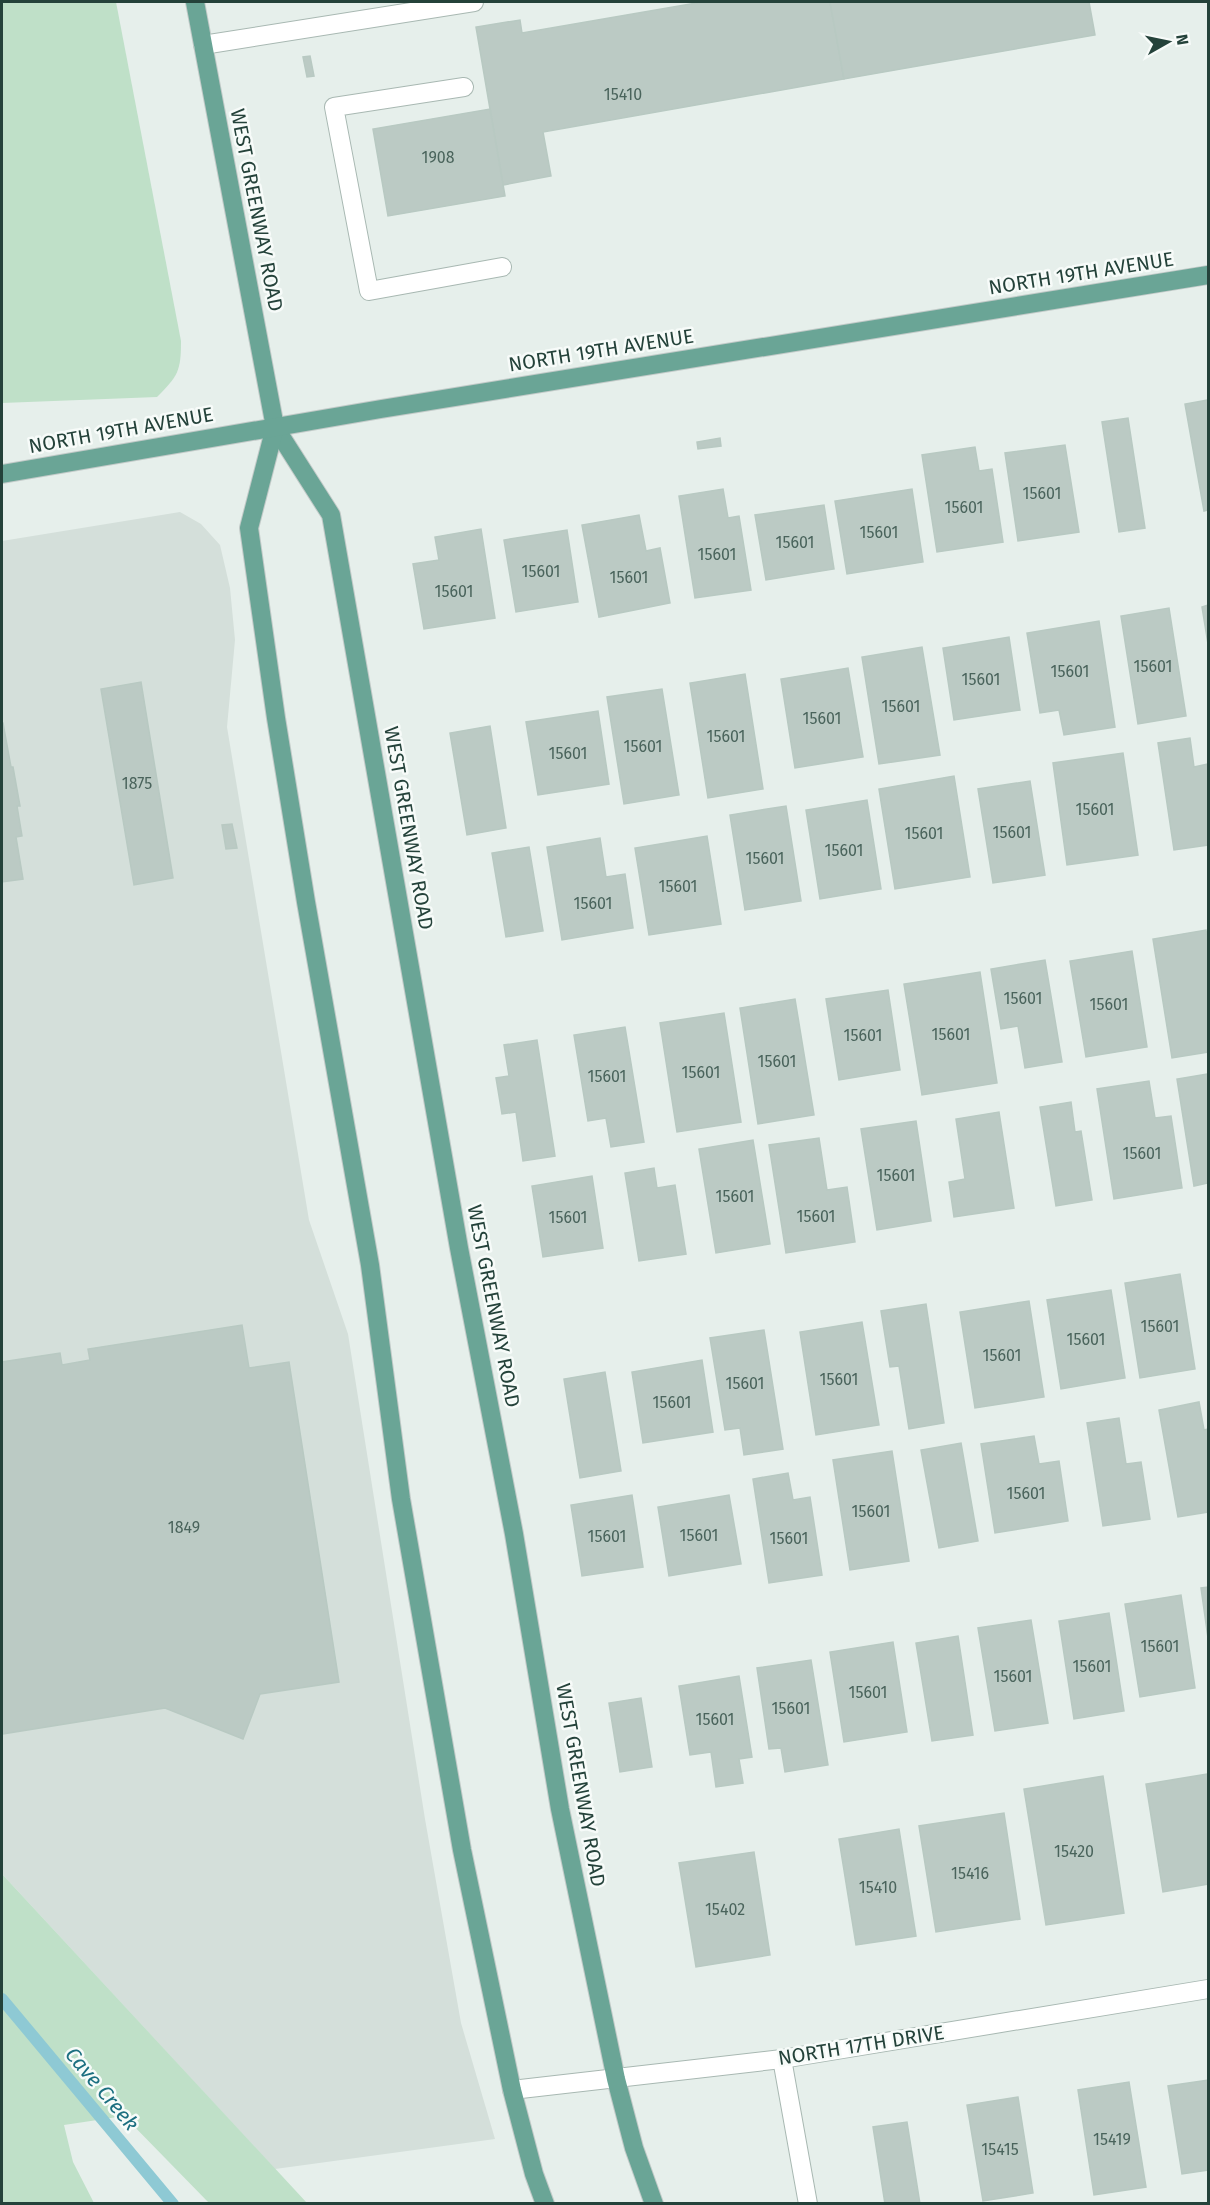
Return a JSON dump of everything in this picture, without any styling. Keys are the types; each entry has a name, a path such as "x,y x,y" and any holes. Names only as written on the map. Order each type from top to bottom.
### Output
{"main road":[{"name":"WEST GREENWAY ROAD","path":"195,2 275,427 331,515 459,1248 514,1534 560,1809 616,2079 634,2148 654,2204"},
{"name":"NORTH 19TH AVENUE","path":"2,474 275,427 1209,275"},
{"name":"WEST GREENWAY ROAD","path":"275,427 249,528 276,718 370,1265 401,1499 462,1850 512,2090 534,2174 545,2204"}],"street":[{"path":"203,45 474,2"},
{"path":"464,87 334,107 369,291 502,267"},
{"name":"NORTH 17TH DRIVE","path":"512,2090 782,2059 1209,1989"},
{"path":"782,2059 808,2204"}],"shaded area":[{"path":"180,512 201,524 220,545 230,588 235,640 227,727 309,1220 348,1334 425,1819 461,2023 495,2139 275,2169 2,1874 2,541"}],"green space":[{"path":"2,2 116,2 181,341 177,372 170,384 157,397 2,403"},
{"path":"2,1874 307,2203 209,2203 124,2116 64,2125 73,2162 94,2203 2,2203"}],"building":[{"path":"702,2 830,2 844,79 543,132 551,176 503,185 476,27 520,20 522,33"},
{"path":"830,2 1089,2 1095,35 844,79"},
{"path":"310,56 314,76 307,77 303,57"},
{"path":"490,109 505,196 388,216 373,129"},
{"path":"1208,400 1208,510 1204,511 1185,404"},
{"path":"1128,418 1145,528 1119,532 1102,422"},
{"path":"720,438 721,446 698,449 697,442"},
{"path":"1065,445 1079,532 1018,541 1005,453"},
{"path":"975,447 979,471 992,469 1003,542 937,552 922,455"},
{"path":"723,489 728,518 739,516 751,590 695,598 679,496"},
{"path":"912,489 923,562 847,574 835,501"},
{"path":"824,505 834,569 766,580 755,515"},
{"path":"639,515 646,551 660,548 670,603 599,617 582,525"},
{"path":"481,529 495,618 424,629 413,564 439,560 435,537"},
{"path":"567,530 578,602 516,612 504,540"},
{"path":"1208,605 1208,644 1202,607"},
{"path":"1169,608 1186,716 1138,724 1121,616"},
{"path":"1099,621 1115,727 1064,735 1059,710 1040,713 1027,633"},
{"path":"1009,637 1020,710 954,720 943,648"},
{"path":"922,647 940,755 879,764 862,657"},
{"path":"848,668 863,757 795,768 781,679"},
{"path":"745,674 763,789 708,798 690,683"},
{"path":"141,682 173,878 134,885 101,689"},
{"path":"662,689 679,795 624,804 607,697"},
{"path":"598,711 609,784 538,795 526,722"},
{"path":"2,723 20,806 17,806 22,836 16,837 23,879 2,882"},
{"path":"490,726 506,828 467,835 450,733"},
{"path":"1190,738 1194,767 1208,764 1208,845 1174,850 1158,743"},
{"path":"1123,753 1138,855 1067,865 1053,763"},
{"path":"954,776 970,877 895,889 879,789"},
{"path":"1030,781 1045,875 993,883 978,789"},
{"path":"867,800 881,889 820,899 806,810"},
{"path":"786,806 801,901 745,910 730,815"},
{"path":"232,824 237,848 226,849 222,825"},
{"path":"707,836 721,924 649,935 635,848"},
{"path":"600,838 606,877 625,874 633,928 562,940 547,847"},
{"path":"529,847 543,931 506,937 492,853"},
{"path":"1206,930 1208,1052 1172,1058 1153,939"},
{"path":"1132,951 1147,1047 1086,1057 1070,961"},
{"path":"1045,960 1062,1062 1025,1068 1018,1026 1001,1029 991,969"},
{"path":"980,972 997,1083 922,1095 904,984"},
{"path":"888,990 900,1070 839,1080 826,999"},
{"path":"795,999 814,1115 758,1124 740,1008"},
{"path":"724,1013 741,1122 677,1132 660,1023"},
{"path":"625,1027 644,1142 611,1147 606,1118 588,1121 574,1035"},
{"path":"537,1040 555,1156 523,1161 516,1112 502,1114 496,1078 509,1076 504,1045"},
{"path":"1208,1074 1208,1183 1194,1186 1177,1079"},
{"path":"1149,1081 1155,1118 1171,1116 1182,1188 1114,1199 1097,1089"},
{"path":"1071,1102 1075,1132 1081,1131 1092,1200 1056,1206 1040,1107"},
{"path":"999,1112 1014,1208 954,1217 949,1182 965,1179 956,1119"},
{"path":"916,1121 931,1221 877,1230 861,1129"},
{"path":"819,1138 827,1190 847,1187 855,1242 786,1253 769,1145"},
{"path":"753,1140 770,1244 716,1253 699,1149"},
{"path":"654,1168 657,1188 675,1185 686,1254 639,1261 625,1173"},
{"path":"592,1176 603,1248 543,1257 532,1186"},
{"path":"1180,1274 1195,1369 1140,1378 1125,1283"},
{"path":"1111,1290 1125,1378 1061,1389 1047,1300"},
{"path":"1029,1301 1044,1397 975,1408 960,1312"},
{"path":"926,1304 944,1423 909,1429 899,1366 890,1367 881,1311"},
{"path":"862,1322 879,1425 816,1435 800,1332"},
{"path":"242,1325 249,1368 289,1362 339,1682 260,1694 243,1739 165,1708 2,1734 2,1362 60,1353 62,1365 90,1360 88,1349"},
{"path":"764,1330 783,1449 744,1455 740,1428 725,1430 710,1338"},
{"path":"702,1360 713,1432 643,1443 632,1372"},
{"path":"605,1372 621,1471 580,1478 564,1379"},
{"path":"1199,1402 1204,1430 1208,1429 1208,1512 1178,1517 1159,1410"},
{"path":"1119,1418 1126,1464 1141,1462 1150,1519 1103,1526 1087,1423"},
{"path":"1034,1436 1039,1464 1059,1461 1068,1521 995,1533 981,1444"},
{"path":"961,1443 978,1541 939,1548 921,1450"},
{"path":"892,1451 909,1561 850,1570 833,1460"},
{"path":"788,1473 793,1500 810,1497 822,1575 769,1583 753,1479"},
{"path":"632,1495 643,1567 582,1576 571,1505"},
{"path":"729,1495 741,1564 669,1576 658,1507"},
{"path":"1208,1587 1208,1638 1201,1588"},
{"path":"1181,1595 1195,1688 1140,1697 1125,1604"},
{"path":"1109,1613 1124,1711 1074,1719 1059,1621"},
{"path":"1031,1620 1048,1723 995,1731 978,1628"},
{"path":"958,1636 973,1735 932,1741 916,1643"},
{"path":"893,1642 907,1732 844,1742 830,1652"},
{"path":"811,1660 828,1765 785,1772 781,1748 769,1749 757,1668"},
{"path":"739,1676 752,1757 739,1759 743,1783 716,1787 711,1752 690,1755 679,1686"},
{"path":"641,1698 652,1767 620,1772 609,1703"},
{"path":"1208,1774 1208,1884 1163,1892 1146,1784"},
{"path":"1103,1776 1124,1913 1046,1925 1024,1789"},
{"path":"1004,1813 1020,1919 936,1932 919,1826"},
{"path":"899,1829 916,1936 856,1945 839,1839"},
{"path":"754,1852 770,1955 696,1967 679,1863"},
{"path":"1208,2080 1208,2170 1182,2174 1168,2086"},
{"path":"1129,2082 1146,2187 1094,2195 1078,2090"},
{"path":"1018,2097 1033,2193 983,2201 967,2105"},
{"path":"907,2122 920,2204 885,2204 873,2127"}],"waterway":[{"name":"Cave Creek","path":"2,1999 173,2204"}]}
